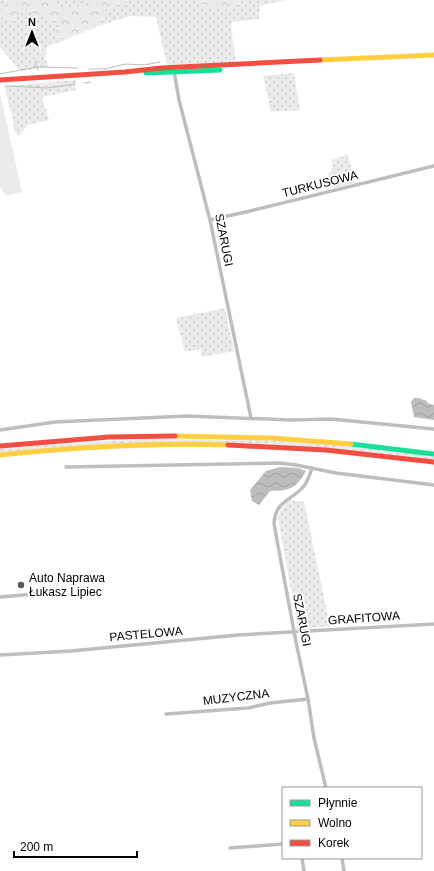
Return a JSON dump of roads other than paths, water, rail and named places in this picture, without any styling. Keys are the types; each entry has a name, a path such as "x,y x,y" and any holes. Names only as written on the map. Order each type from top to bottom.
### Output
{"main road":[{"path":"0,80 434,55"},
{"path":"0,446 96,437 195,435 262,437 332,442 434,454"},
{"path":"0,455 113,446 220,445 326,450 434,462"}],"street":[{"name":"SZARUGI","path":"174,70 179,100 210,220 251,418"},
{"name":"TURKUSOWA","path":"210,220 434,166"},
{"path":"0,430 55,422 200,416 291,420 331,419 434,429"},
{"path":"66,467 256,462 287,463 336,473 434,485"},
{"name":"SZARUGI","path":"312,468 304,487 279,507 274,519 276,539 308,699 314,738 326,787"},
{"path":"0,597 46,593"},
{"name":"GRAFITOWA","path":"295,632 434,624"},
{"name":"PASTELOWA","path":"0,655 71,651 238,635 295,632"},
{"name":"MUZYCZNA","path":"166,714 248,708 270,703 308,699"},
{"path":"230,848 282,844"},
{"path":"302,859 304,871"},
{"path":"342,859 344,871"}],"water":[{"path":"414,398 427,401 427,403 434,405 434,420 414,417 411,402"},
{"path":"280,467 298,468 306,471 299,482 291,488 270,491 259,505 252,501 250,490 266,471"}],"waterway":[{"path":"35,61 38,70"},
{"path":"89,69 105,69 125,64 144,65 160,62"},
{"path":"0,74 37,67 78,68"},
{"path":"84,83 91,82"},
{"path":"6,86 47,88 75,84"}],"place":[{"name":"Auto Naprawa Łukasz Lipiec","path":"21,585"}]}
